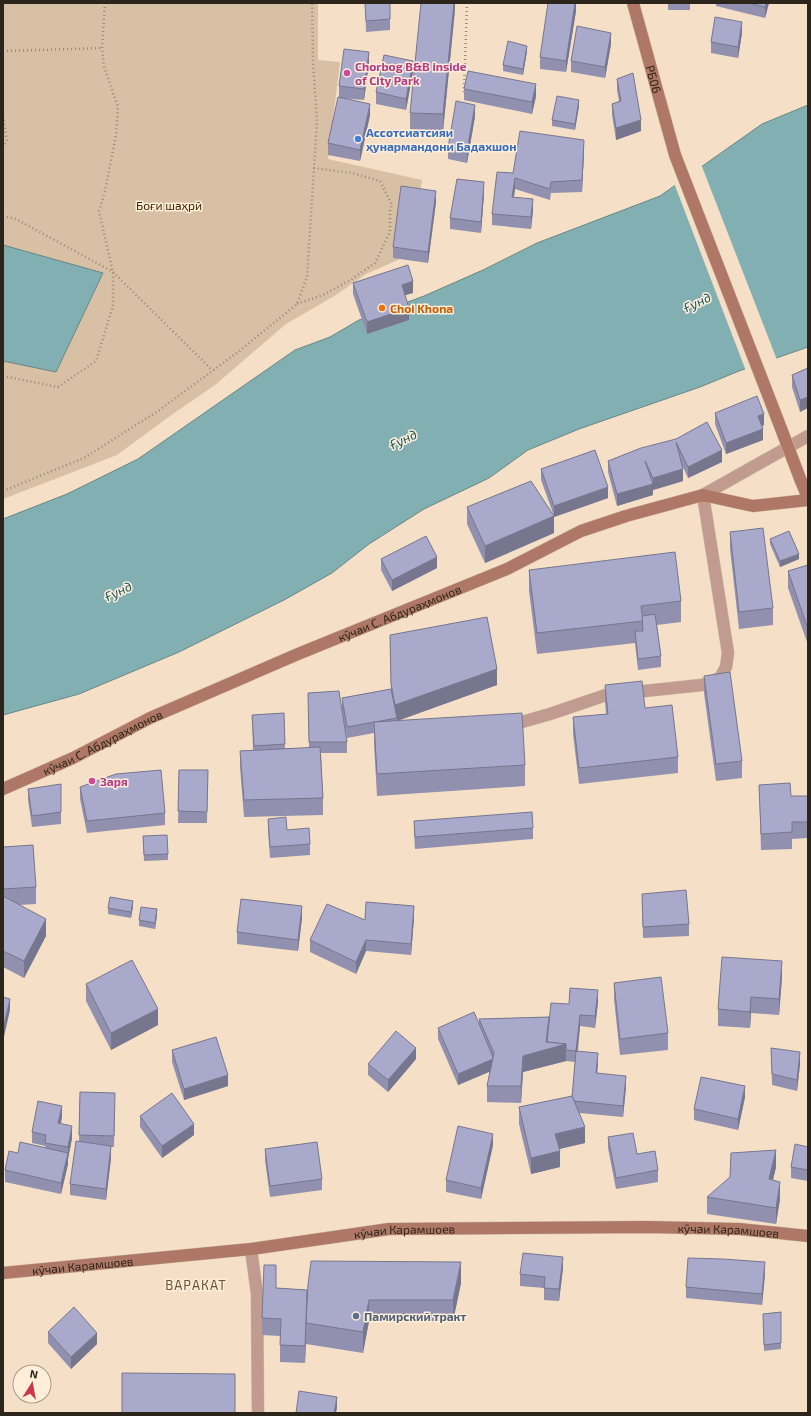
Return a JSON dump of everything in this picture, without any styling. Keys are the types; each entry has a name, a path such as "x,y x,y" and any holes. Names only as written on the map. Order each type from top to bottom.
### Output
{"main road":[{"name":"РБ06","path":"633,3 675,154 808,499"},
{"name":"кӯчаи С. Абдураҳмонов","path":"3,790 73,758 150,718 298,654 507,569 581,531 626,516 703,495 753,506 808,499"},
{"name":"кӯчаи Карамшоев","path":"3,1273 251,1249 389,1229 647,1227 739,1229 808,1236"}],"street":[{"path":"493,727 522,722 606,695 702,685 720,678 726,667 728,653 703,495 808,436"},
{"path":"251,1249 257,1294 258,1413"}],"path":[{"path":"3,376 58,387 96,361 113,306 113,272 99,211 105,191 116,135 118,106 104,67 102,48 105,3"},
{"path":"297,304 307,276 317,121 313,62 312,3"},
{"path":"464,92 467,3"},
{"path":"3,51 102,48"},
{"path":"3,116 7,141 3,147"},
{"path":"3,491 84,458 158,411 297,304 323,295 375,263 390,232 390,210 392,205 380,181 352,173 314,168"},
{"path":"3,216 16,219 113,272 212,370"}],"green space":[{"name":"Боғи шаҳрӣ","path":"3,3 318,3 318,60 340,62 328,159 422,180 409,255 366,274 336,295 286,324 215,385 117,455 3,499"}],"water":[{"name":"Ғунд","path":"808,105 808,347 739,371 700,387 579,429 528,450 489,478 424,509 369,544 332,573 284,600 179,652 79,694 3,715 3,519 67,494 138,459 295,350 330,337 359,320 424,296 483,270 537,243 660,196 762,124"},
{"path":"3,245 103,273 56,372 3,361"}],"pier":[{"path":"701,164 777,360 746,371 674,183"}],"building":[{"path":"365,3 390,3 390,19 366,21"},
{"path":"421,3 454,3 443,114 410,113"},
{"path":"548,3 575,3 566,61 540,57"},
{"path":"749,3 766,3 765,7"},
{"path":"715,17 742,22 738,47 711,42"},
{"path":"577,26 611,33 605,67 571,61"},
{"path":"508,41 527,46 523,69 503,65"},
{"path":"344,49 369,52 364,89 339,86"},
{"path":"384,55 413,61 406,99 376,92"},
{"path":"468,71 536,84 532,102 464,89"},
{"path":"633,73 641,120 616,128 612,104 621,101 617,79"},
{"path":"557,96 579,100 575,124 552,120"},
{"path":"338,97 370,104 360,150 328,143"},
{"path":"456,101 475,105 467,151 448,148"},
{"path":"520,131 584,140 582,180 551,182 550,189 515,178 512,197 533,199 531,217 492,214 497,172 513,173"},
{"path":"457,179 484,182 481,222 450,218"},
{"path":"401,186 436,191 428,252 393,247"},
{"name":"Choi Khona","path":"408,265 413,281 402,285 409,308 367,322 353,283"},
{"path":"808,368 808,397 800,400 792,375"},
{"path":"757,396 764,414 758,416 763,429 726,443 715,413"},
{"path":"707,422 722,450 688,467 676,442 683,469 653,478 645,461 653,484 617,494 608,461 641,448 676,439"},
{"path":"595,450 608,487 554,506 541,469"},
{"path":"531,481 554,516 485,546 467,507"},
{"path":"763,528 773,608 739,612 730,532"},
{"path":"789,531 799,554 780,561 770,539"},
{"path":"426,536 437,557 392,580 381,559"},
{"path":"675,552 681,601 641,606 643,621 537,633 529,570"},
{"path":"808,565 808,629 788,571"},
{"path":"655,614 661,656 638,659 635,631 643,631 642,616"},
{"path":"487,617 497,669 395,705 391,684 390,635"},
{"path":"730,672 742,761 716,764 704,676"},
{"path":"642,681 645,708 672,705 678,757 579,768 573,717 608,714 605,685"},
{"path":"391,689 397,718 347,727 342,698"},
{"path":"339,691 347,742 309,742 308,693"},
{"path":"284,713 285,744 254,746 252,715"},
{"path":"522,713 525,765 377,774 374,722"},
{"path":"320,747 323,798 244,800 240,751"},
{"path":"161,770 165,813 87,821 80,787 116,774"},
{"path":"179,770 208,770 207,812 178,811"},
{"path":"790,783 791,796 808,796 808,822 792,822 792,832 761,834 759,785"},
{"path":"61,784 61,812 32,816 28,789"},
{"path":"532,812 533,828 415,837 414,821"},
{"path":"286,817 287,830 309,828 310,844 270,847 268,819"},
{"path":"167,835 168,854 144,855 143,836"},
{"path":"33,845 36,887 3,889 3,847"},
{"path":"686,890 689,924 643,927 642,894"},
{"path":"3,896 46,919 24,961 3,951"},
{"path":"110,897 133,901 131,912 108,908"},
{"path":"241,899 302,906 298,940 237,932"},
{"path":"366,902 414,906 411,944 366,940 356,962 310,940 327,904 365,920"},
{"path":"141,907 157,909 155,923 139,920"},
{"path":"722,957 782,961 779,999 751,997 750,1012 718,1009"},
{"path":"132,960 158,1009 111,1033 86,984"},
{"path":"661,977 668,1033 620,1039 614,983"},
{"path":"570,988 598,990 595,1016 580,1015 576,1051 566,1050 566,1044 547,1042 551,1003 569,1004"},
{"path":"3,997 10,999 3,1029"},
{"path":"474,1012 493,1059 458,1074 438,1028"},
{"path":"549,1017 546,1042 566,1044 523,1056 521,1086 487,1086 494,1053 479,1019"},
{"path":"396,1031 416,1048 388,1080 368,1064"},
{"path":"216,1037 228,1075 184,1089 172,1050"},
{"path":"771,1048 800,1052 797,1080 772,1074"},
{"path":"576,1051 598,1053 596,1073 626,1076 623,1106 574,1101 572,1097"},
{"path":"701,1077 745,1086 738,1119 694,1109"},
{"path":"80,1092 115,1093 114,1136 79,1135"},
{"path":"172,1093 194,1124 162,1146 140,1116"},
{"path":"572,1096 585,1127 555,1134 560,1151 531,1158 519,1107"},
{"path":"38,1101 62,1106 58,1123 72,1126 68,1147 45,1143 46,1135 32,1132"},
{"path":"458,1126 493,1134 481,1188 446,1180"},
{"path":"633,1133 637,1154 655,1151 658,1170 616,1178 608,1137"},
{"path":"76,1141 111,1146 106,1189 70,1184"},
{"path":"20,1142 68,1153 61,1183 5,1170 9,1151 18,1153"},
{"path":"317,1142 322,1179 270,1186 265,1149"},
{"path":"795,1144 808,1147 808,1170 791,1167"},
{"path":"776,1150 769,1179 780,1182 776,1208 707,1197 730,1177 731,1153"},
{"path":"523,1253 563,1257 559,1289 544,1288 545,1277 520,1274"},
{"path":"688,1258 765,1262 762,1294 686,1287"},
{"path":"311,1261 461,1262 453,1300 369,1300 363,1332 306,1323"},
{"path":"264,1265 276,1265 276,1288 307,1290 305,1346 280,1345 281,1319 262,1318"},
{"path":"74,1307 97,1333 71,1357 48,1332"},
{"path":"781,1312 781,1343 764,1345 763,1314"},
{"path":"122,1373 235,1374 235,1413 122,1413"},
{"path":"299,1391 337,1397 334,1413 296,1413"}],"place":[{"name":"Chorbog B&B inside of City Park","path":"347,73"},
{"name":"Ассотсиатсияи ҳунармандони Бадахшон","path":"358,139"},
{"name":"Choi Khona","path":"382,308"},
{"name":"Заря","path":"92,781"},
{"name":"Памирский тракт","path":"356,1316"}],"district":[{"name":"ВАРАКАТ","path":"196,1285"}]}
